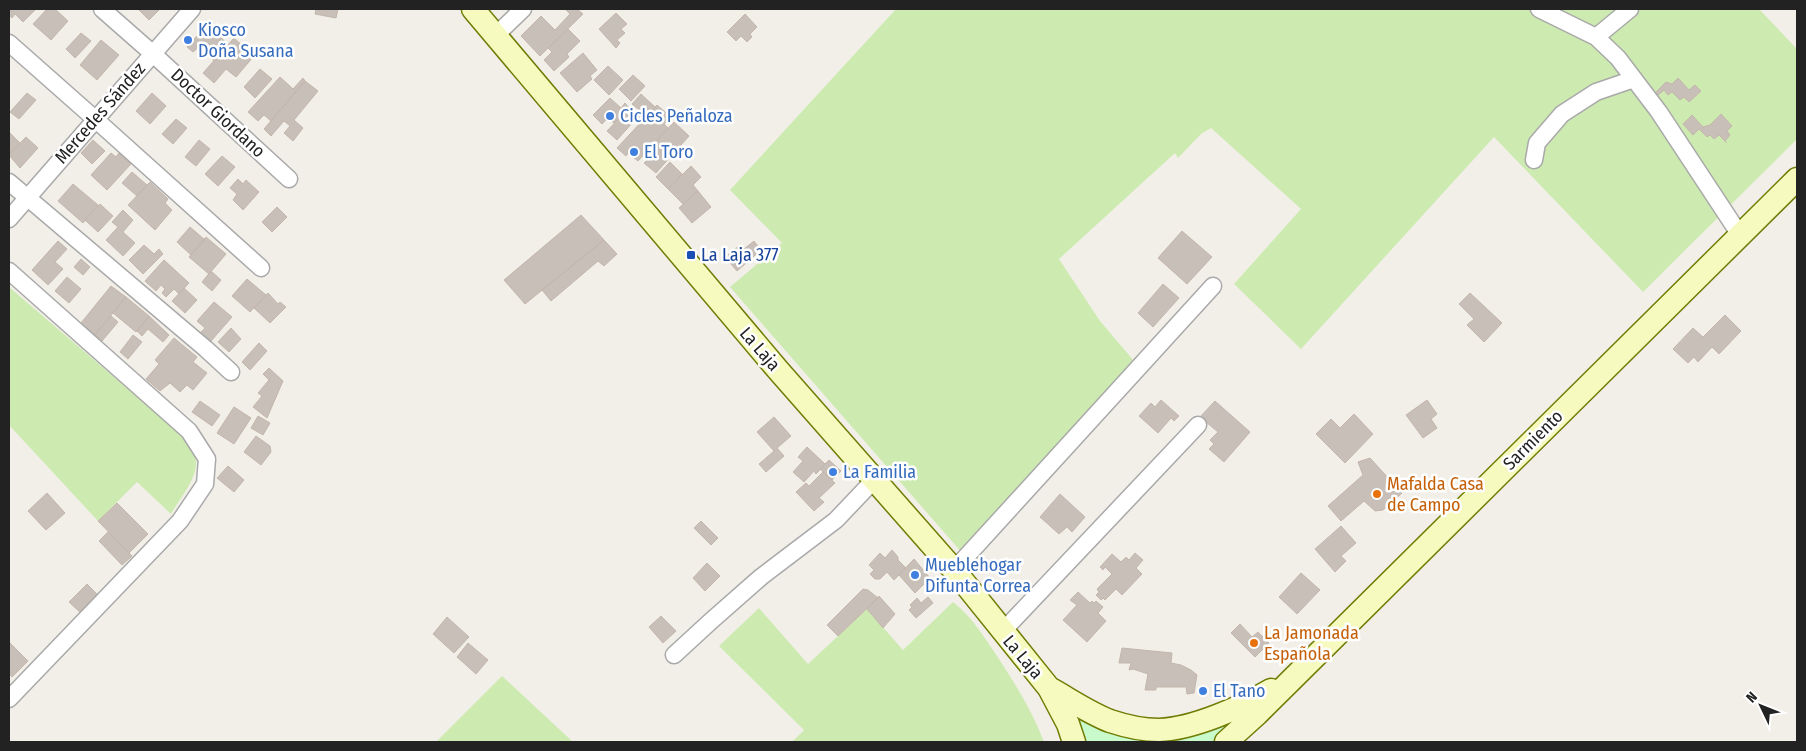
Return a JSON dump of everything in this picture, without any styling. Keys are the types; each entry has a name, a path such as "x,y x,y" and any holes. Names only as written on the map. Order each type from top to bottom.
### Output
{"main road":[{"name":"La Laja","path":"473,9 678,252 954,570 1049,688 1068,724 1074,742"},
{"name":"Sarmiento","path":"1226,742 1797,179"},
{"name":"La Laja","path":"1049,688 1109,720 1132,727 1159,730 1211,718 1253,701 1295,676"}],"street":[{"name":"Doctor Giordano","path":"102,9 289,178"},
{"name":"Mercedes Sández","path":"9,219 192,9"},
{"path":"496,35 522,9"},
{"path":"1539,9 1596,37 1618,58 1658,112 1740,235"},
{"path":"1596,37 1630,9"},
{"path":"9,43 261,268"},
{"path":"1534,160 1537,143 1562,114 1596,92 1634,79"},
{"path":"9,182 231,372"},
{"path":"9,271 189,431 207,459 205,484 180,521 9,699"},
{"path":"954,570 1213,286"},
{"path":"1002,632 1198,426"},
{"path":"674,655 761,577 836,520 874,480"}],"green space":[{"path":"896,9 1759,9 1797,49 1797,139 1643,292 1494,137 1301,349 1234,284 1301,209 1211,128 1201,134 1178,158 1175,153 1059,259 1100,321 1145,374 970,562 730,287 782,243 730,190"},
{"path":"9,287 184,437 195,458 195,471 190,484 171,514 137,482 98,521 9,425"},
{"path":"953,602 965,613 986,639 1016,685 1044,742 792,742 804,730 719,646 759,608 808,664 867,609 903,650"},
{"path":"502,676 573,742 436,742"},
{"path":"1067,707 1114,732 1239,714 1215,742 1083,742"}],"building":[{"path":"9,9 36,9 23,22 15,14 12,18 9,15"},
{"path":"47,9 55,9 68,21 51,40 33,24"},
{"path":"138,9 160,9 149,20"},
{"path":"316,9 338,9 336,18 315,14"},
{"path":"565,9 577,9 583,14 540,56 521,36 541,16 555,30 570,14"},
{"path":"616,13 627,24 621,29 625,33 617,40 620,43 616,48 599,29"},
{"path":"745,14 757,27 750,34 752,37 747,42 741,36 736,41 727,32"},
{"path":"207,25 229,45 214,61 199,47 193,52 187,47"},
{"path":"568,29 580,41 567,54 569,57 554,71 544,60 552,52 548,48"},
{"path":"81,33 91,41 75,58 66,49"},
{"path":"234,38 254,56 236,77 226,69 214,83 203,73"},
{"path":"101,40 119,55 97,80 80,65"},
{"path":"583,53 597,70 590,76 592,79 577,92 560,73"},
{"path":"608,66 623,80 609,95 594,80"},
{"path":"260,69 272,79 255,98 244,87"},
{"path":"633,75 645,86 631,101 619,89"},
{"path":"280,77 293,89 303,78 305,81 271,121 264,115 258,121 248,112"},
{"path":"1678,78 1689,90 1695,85 1701,91 1689,102 1684,97 1680,100 1672,92 1668,95 1664,90 1657,96 1654,94 1666,82 1672,84"},
{"path":"305,81 318,91 294,120 303,128 293,141 284,133 290,126 284,121 271,136 264,129"},
{"path":"27,93 36,100 19,119 10,112"},
{"path":"152,93 166,106 150,124 136,111"},
{"path":"641,94 655,107 639,124 634,121 617,140 607,131 627,110 634,116 639,110 632,104"},
{"path":"610,98 621,108 625,103 629,108 614,123 608,118 602,124 593,115"},
{"path":"657,105 671,117 664,124 668,128 638,161 628,153 626,156 617,148"},
{"path":"1721,114 1732,126 1727,131 1730,135 1725,141 1719,135 1714,139 1710,135 1707,137 1699,129 1693,135 1683,124 1692,115 1703,127 1710,125"},
{"path":"176,119 187,128 173,144 162,134"},
{"path":"674,122 689,136 656,173 644,163 648,159 643,155"},
{"path":"9,132 20,143 9,155"},
{"path":"26,137 38,148 20,168 9,155"},
{"path":"93,140 105,151 92,164 81,153"},
{"path":"199,140 210,149 196,166 185,157"},
{"path":"111,153 116,157 119,153 131,164 107,190 91,175"},
{"path":"222,156 235,167 218,186 205,174"},
{"path":"670,162 682,174 668,189 656,177"},
{"path":"691,166 701,177 693,185 698,191 683,204 668,189"},
{"path":"132,172 147,185 137,196 122,183"},
{"path":"238,179 243,184 246,180 259,192 243,210 233,200 237,194 230,188"},
{"path":"150,182 168,199 165,203 172,210 155,230 128,205"},
{"path":"73,184 98,205 83,223 58,201"},
{"path":"698,191 711,207 692,223 679,208"},
{"path":"100,204 113,216 98,232 85,220"},
{"path":"277,207 287,217 272,232 262,222"},
{"path":"123,210 133,220 123,232 135,243 123,256 106,240 118,227 112,222"},
{"path":"581,215 604,240 525,304 504,280"},
{"path":"190,227 205,240 191,255 177,242"},
{"path":"1182,231 1212,257 1187,284 1158,258"},
{"path":"206,237 226,254 209,274 189,257"},
{"path":"604,240 617,254 604,266 598,261 551,301 542,290"},
{"path":"58,241 67,249 55,262 63,269 48,285 32,270"},
{"path":"754,241 761,250 737,271 725,257 740,245 744,249"},
{"path":"144,245 154,254 159,249 163,254 143,274 129,260"},
{"path":"81,259 90,267 83,275 74,267"},
{"path":"164,260 189,283 179,294 174,289 166,297 162,293 165,289 161,285 156,291 145,281"},
{"path":"211,271 221,280 212,291 202,282"},
{"path":"67,277 81,289 69,303 55,291"},
{"path":"247,279 266,295 250,312 232,296"},
{"path":"1163,284 1179,298 1153,327 1138,313"},
{"path":"111,286 126,297 95,335 81,323"},
{"path":"184,288 197,300 185,313 172,301"},
{"path":"268,293 278,304 280,302 286,307 270,323 254,308"},
{"path":"1470,293 1502,323 1484,342 1467,325 1474,319 1459,304"},
{"path":"126,297 149,316 136,332 113,313"},
{"path":"214,302 232,317 211,341 201,332 205,328 197,321"},
{"path":"1725,315 1741,331 1719,354 1712,347 1698,362 1694,357 1688,363 1673,349 1693,328 1703,337"},
{"path":"111,316 118,322 102,341 95,335"},
{"path":"149,316 169,335 163,342 148,329 142,336 137,331"},
{"path":"231,328 241,339 229,352 218,342"},
{"path":"133,335 142,342 128,359 120,352"},
{"path":"174,338 197,357 193,362 207,373 193,390 187,385 180,392 170,383 160,391 146,379 159,364 155,360"},
{"path":"259,343 267,351 250,370 242,362"},
{"path":"269,368 283,381 267,418 253,407 262,396 258,393 269,380 263,374"},
{"path":"1161,400 1179,416 1174,421 1171,418 1158,433 1139,416 1151,403 1155,407"},
{"path":"1427,400 1437,414 1431,419 1437,428 1423,438 1406,415"},
{"path":"200,401 220,415 212,426 192,412"},
{"path":"1215,401 1250,432 1224,462 1209,449 1214,444 1210,440 1218,432 1200,417"},
{"path":"234,407 251,418 234,444 217,433"},
{"path":"1354,414 1373,434 1345,463 1316,434 1331,419 1340,428"},
{"path":"258,416 270,423 263,435 251,428"},
{"path":"774,417 791,436 777,448 784,456 766,472 759,464 774,451 757,432"},
{"path":"256,436 270,446 271,452 261,465 244,452"},
{"path":"807,447 825,464 816,474 814,471 804,482 793,472 803,461 798,457"},
{"path":"1370,458 1402,493 1383,510 1375,511 1364,501 1341,521 1328,506 1363,475 1358,462"},
{"path":"829,460 841,471 832,480 820,469"},
{"path":"228,466 244,480 234,492 217,478"},
{"path":"823,472 835,483 819,498 824,502 814,511 796,492 806,483 809,486"},
{"path":"47,493 65,513 46,530 28,511"},
{"path":"1060,494 1085,517 1072,532 1067,527 1059,534 1040,517"},
{"path":"117,503 148,534 129,553 98,521"},
{"path":"701,521 718,538 711,545 694,528"},
{"path":"1341,526 1356,543 1341,556 1346,561 1335,572 1315,549"},
{"path":"108,532 132,556 122,565 99,541"},
{"path":"892,550 906,568 894,580 887,572 880,579 875,579 870,574 874,570 869,565 880,553 885,558"},
{"path":"1135,553 1143,560 1136,568 1142,574 1122,595 1116,589 1105,600 1103,598 1101,600 1096,595 1099,592 1097,589 1112,574 1105,567 1103,570 1100,567 1112,554 1121,562 1126,557 1129,560"},
{"path":"914,559 930,578 915,593 899,575"},
{"path":"707,563 720,576 705,591 693,578"},
{"path":"1301,573 1320,590 1297,614 1279,597"},
{"path":"87,584 100,597 83,615 69,602"},
{"path":"863,589 868,590 878,598 838,636 827,625"},
{"path":"1078,592 1090,603 1096,601 1103,607 1098,613 1106,621 1087,642 1063,620 1077,605 1070,600"},
{"path":"879,596 895,614 883,628 867,609"},
{"path":"928,597 933,603 916,618 909,610 912,607 910,605 917,598 921,603"},
{"path":"661,616 676,631 663,643 649,627"},
{"path":"447,617 469,637 454,653 433,634"},
{"path":"1240,624 1252,637 1258,632 1269,643 1255,657 1231,633"},
{"path":"9,642 28,661 12,677 9,674"},
{"path":"468,643 488,660 476,674 457,657"},
{"path":"1122,648 1172,653 1171,663 1181,665 1197,675 1194,693 1187,694 1186,687 1156,687 1156,690 1145,690 1148,674 1133,669 1129,670 1131,663 1119,663"}],"place":[{"name":"Kiosco Doña Susana","path":"188,40"},
{"name":"Cicles Peñaloza","path":"610,116"},
{"name":"El Toro","path":"634,152"},
{"name":"La Laja 377","path":"691,255"},
{"name":"La Familia","path":"833,472"},
{"name":"Mafalda Casa de Campo","path":"1377,494"},
{"name":"Mueblehogar Difunta Correa","path":"915,575"},
{"name":"La Jamonada Española","path":"1254,643"},
{"name":"El Tano","path":"1203,691"}]}
